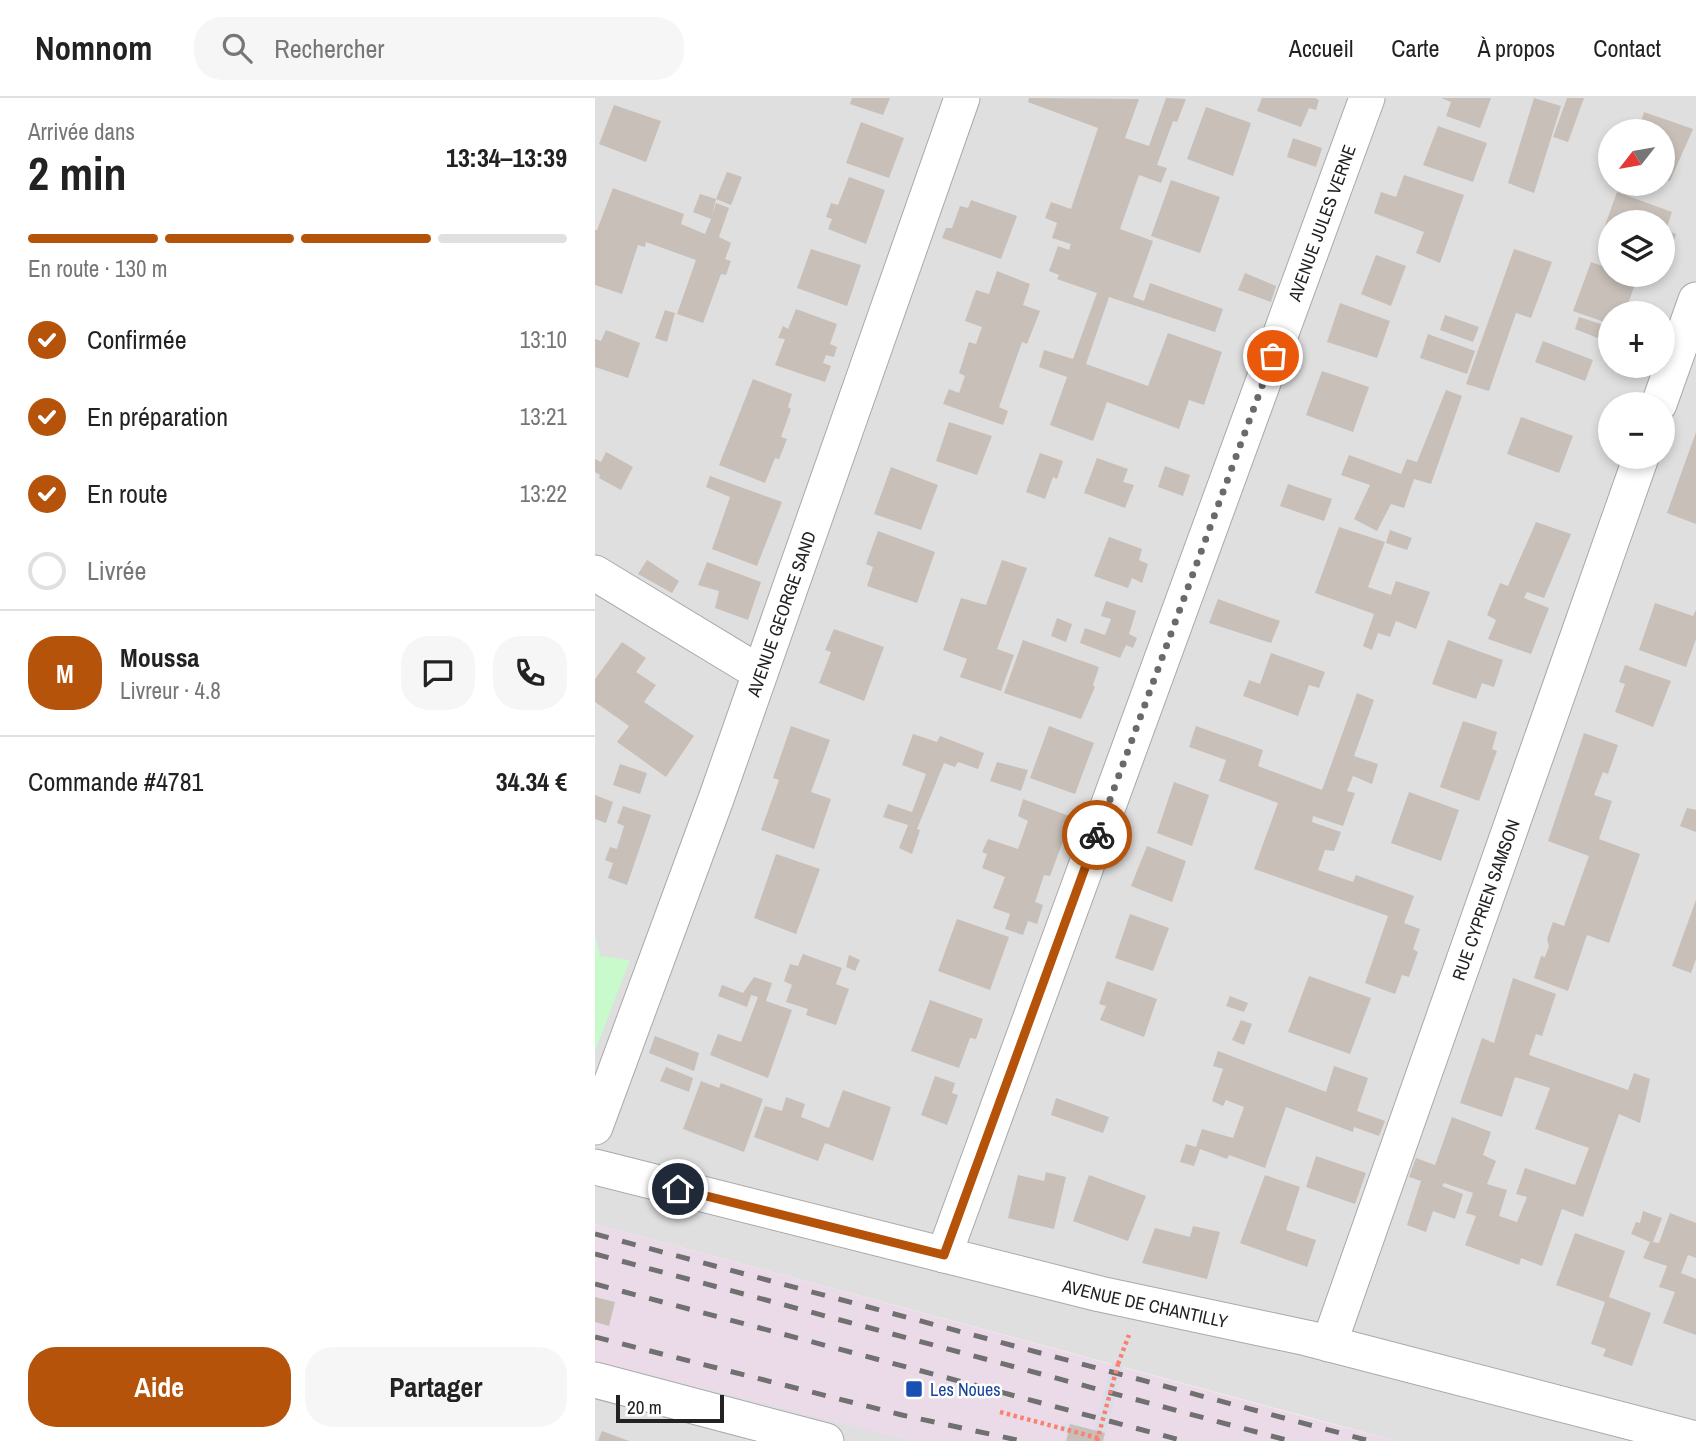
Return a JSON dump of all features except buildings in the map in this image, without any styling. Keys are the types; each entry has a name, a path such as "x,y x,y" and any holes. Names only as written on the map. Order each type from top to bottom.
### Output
{"street":[{"name":"AVENUE GEORGE SAND","path":"595,1127 760,673 962,98"},
{"name":"AVENUE JULES VERNE","path":"944,1255 1367,98"},
{"path":"1663,392 1696,300"},
{"name":"RUE CYPRIEN SAMSON","path":"1329,1344 1637,469"},
{"path":"595,573 760,673"},
{"name":"AVENUE DE CHANTILLY","path":"595,1167 944,1255 1329,1344 1696,1439"},
{"path":"595,1380 766,1433 826,1441"}],"path":[{"path":"1000,1412 1097,1439 1129,1334"}],"shaded area":[{"path":"595,98 1696,98 1696,1441 1397,1441 595,1224"},
{"path":"595,1224 1397,1441 913,1441 595,1361"},
{"path":"595,1361 772,1404 913,1441 595,1441"},
{"path":"1112,1363 1124,1366 1103,1441 1060,1433 1063,1422 1094,1430"}],"green space":[{"path":"595,936 600,956 630,960 595,1051"}],"railway":[{"path":"595,1234 1370,1441"},
{"path":"595,1254 1290,1441"},
{"path":"595,1284 1184,1441"},
{"path":"595,1337 902,1415 1022,1441"}],"way so far":[{"path":"1097,835 1273,356"}],"place":[{"name":"Les Noues","path":"914,1389"}],"route":[{"path":"678,1189 944,1255 1097,835"}]}
